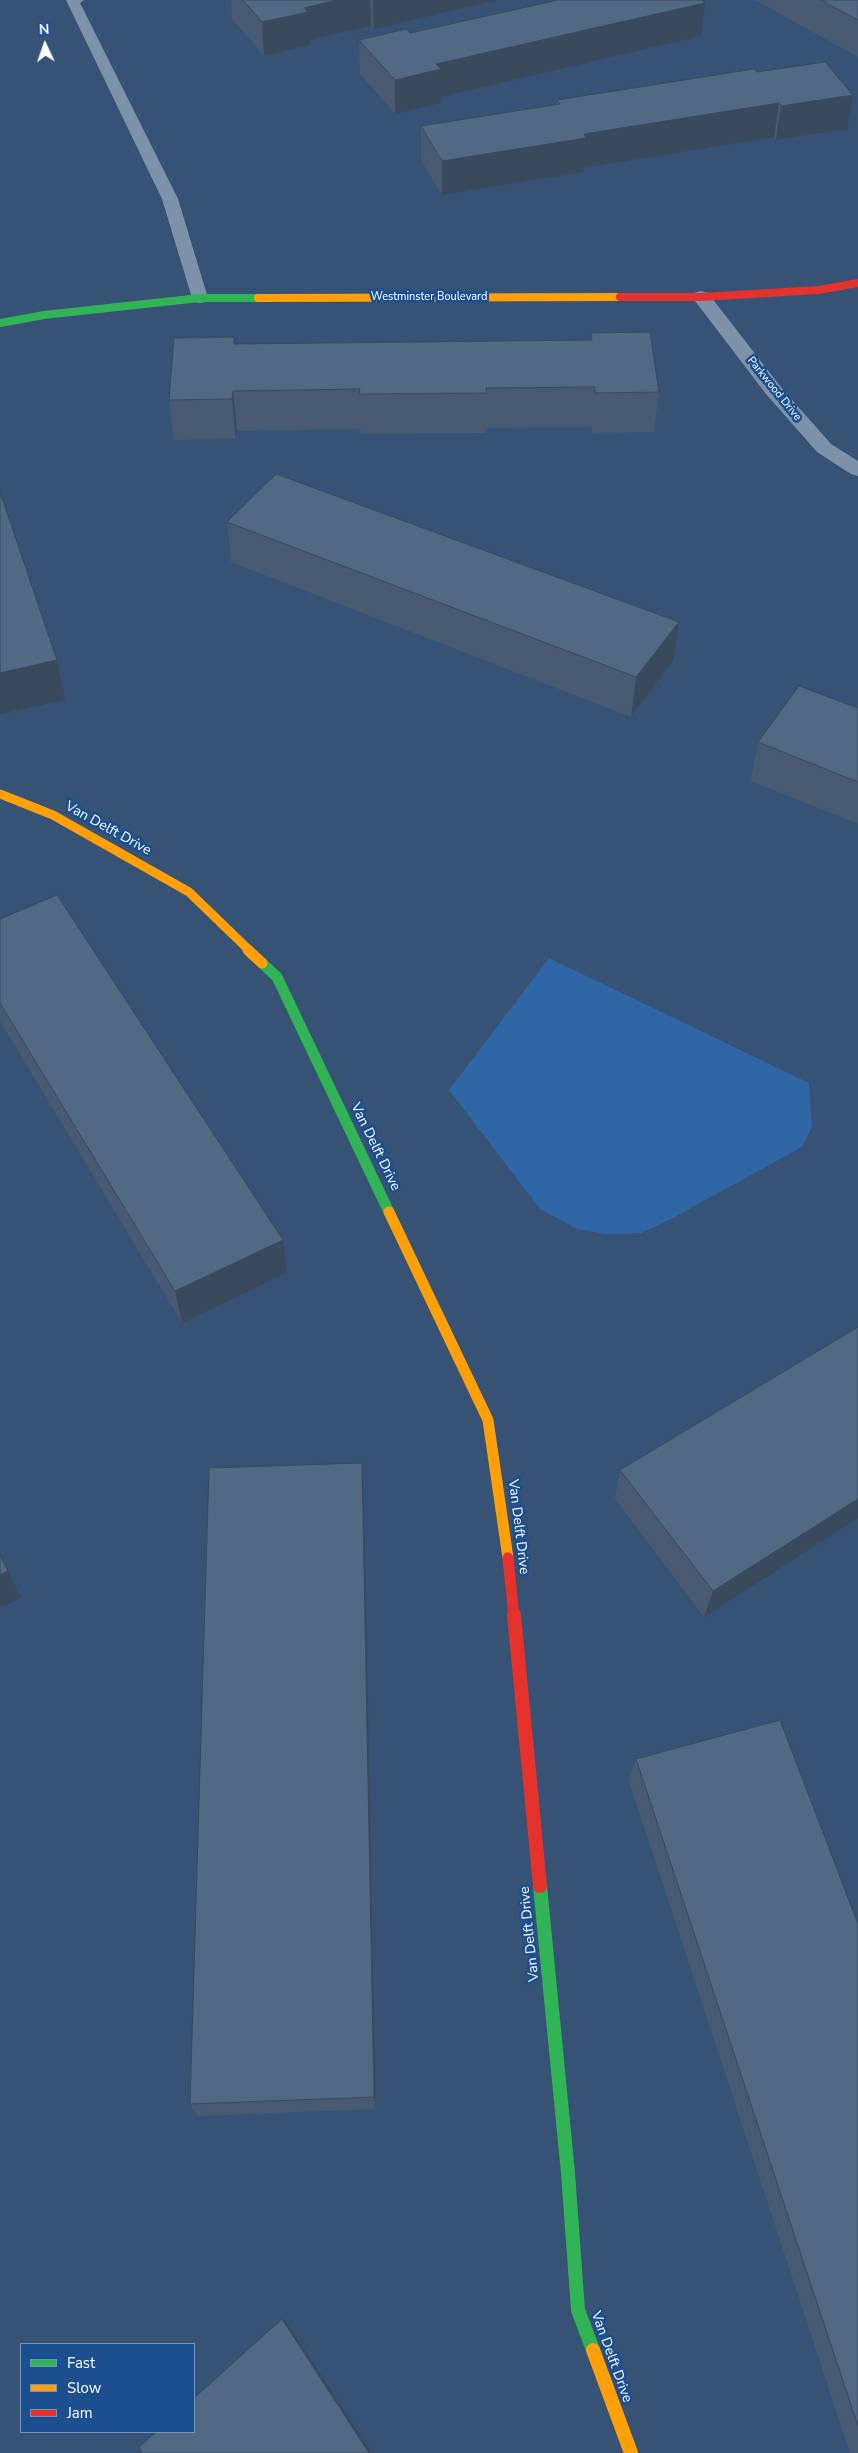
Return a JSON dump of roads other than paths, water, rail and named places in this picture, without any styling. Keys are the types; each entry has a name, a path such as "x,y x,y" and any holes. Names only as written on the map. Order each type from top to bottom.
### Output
{"street":[{"name":"Westminster Boulevard","path":"0,323 44,315 200,298 701,296 819,290 858,283"},
{"name":"Parkwood Drive","path":"701,296 774,390 824,448 858,470"},
{"name":"Van Delft Drive","path":"0,794 53,815 190,892 277,976 488,1420 506,1540 568,2163 578,2310 631,2453"}],"lane":[{"path":"75,1 170,199 200,298"}]}
